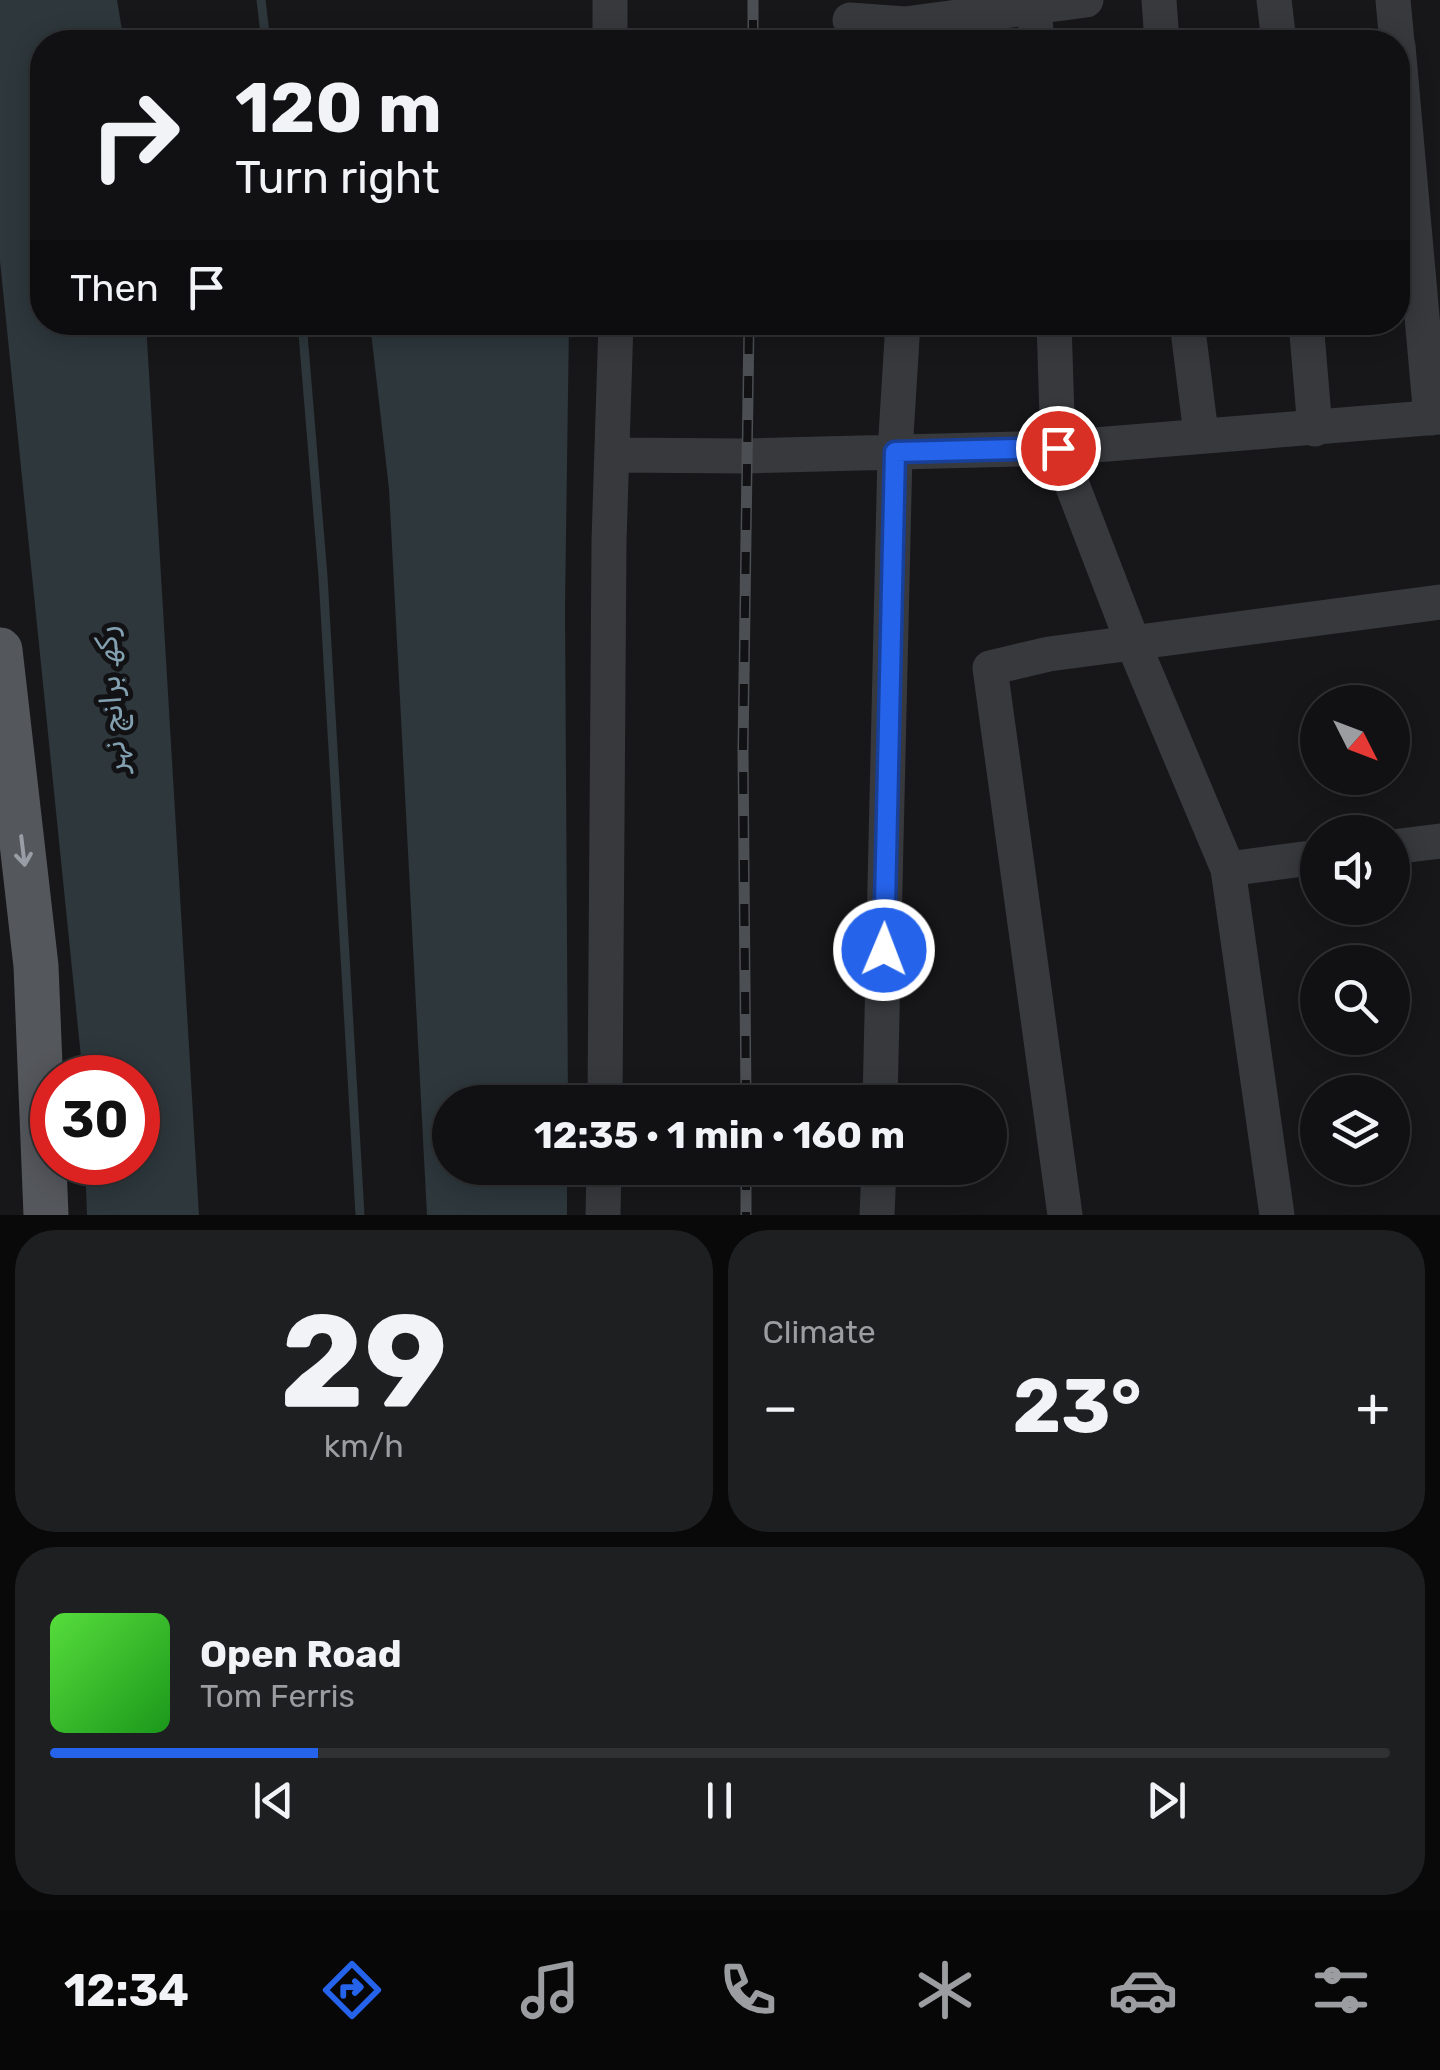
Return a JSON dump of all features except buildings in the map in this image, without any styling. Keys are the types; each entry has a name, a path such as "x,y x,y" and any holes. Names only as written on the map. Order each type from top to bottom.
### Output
{"main road":[{"path":"0,650 36,966 46,1215"}],"street":[{"path":"610,0 610,30"},
{"path":"850,20 907,22 1086,0"},
{"path":"1159,0 1161,30"},
{"path":"1274,0 1278,30"},
{"path":"1393,0 1396,30"},
{"path":"1034,7 1036,30"},
{"path":"612,455 1058,448 1435,418 1410,143"},
{"path":"605,1085 616,335"},
{"path":"880,1085 895,452 902,335"},
{"path":"1054,335 1058,448 1133,643 1228,869 1277,1215"},
{"path":"1189,335 1201,434"},
{"path":"1307,335 1315,428"},
{"path":"1064,1215 990,668 1133,643 1440,602"},
{"path":"1410,845 1440,841"},
{"path":"1228,869 1300,859"},
{"path":"603,1215 604,1185"},
{"path":"878,1185 878,1215"}],"water":[{"name":"رکھ برانچ نہر","path":"0,0 117,0 122,30 30,30 30,335 147,335 199,1215 87,1215 86,1185 160,1185 160,1055 81,1055 0,261"},
{"path":"371,335 569,335 565,607 568,1085 432,1085 432,1185 567,1185 567,1215 427,1215 389,489"}],"waterway":[{"path":"261,0 265,30"},
{"path":"303,335 323,576 360,1215"}],"railway":[{"path":"753,0 753,30"},
{"path":"746,1085 743,751 749,335"},
{"path":"746,1185 746,1215"}],"route":[{"path":"884,950 895,452 1058,448"}]}
